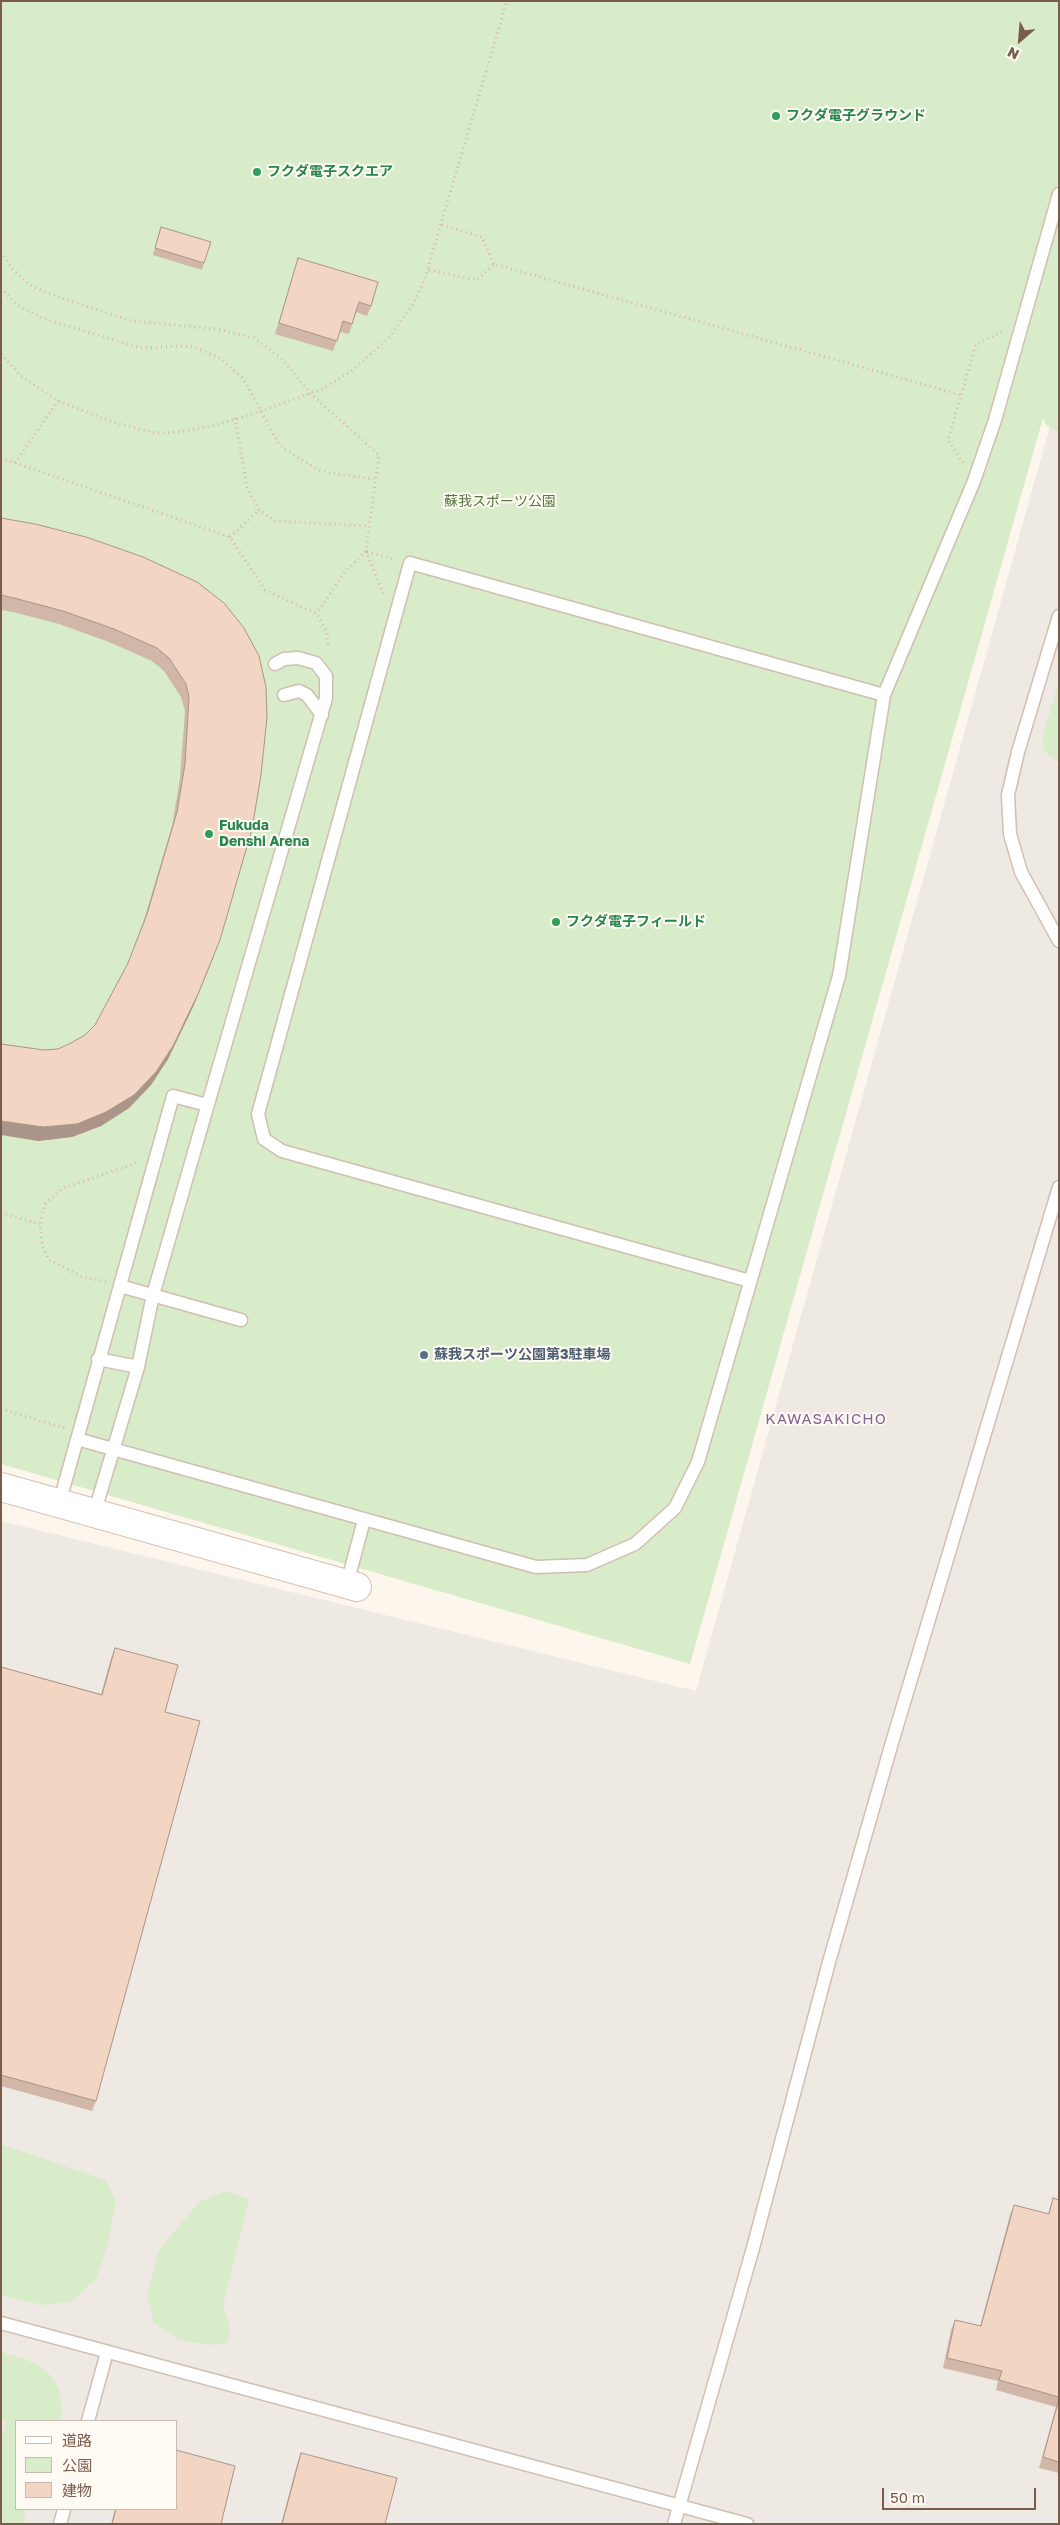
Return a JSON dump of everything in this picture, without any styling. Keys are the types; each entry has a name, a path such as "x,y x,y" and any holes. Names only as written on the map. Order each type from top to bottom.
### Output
{"street":[{"path":"1,1488 352,1585"}],"lane":[{"path":"78,1435 113,1448 536,1567 587,1566 635,1544 675,1508 698,1462 838,976 884,695 974,481 995,420 1059,194"},
{"path":"750,1281 282,1151 264,1139 258,1114 410,563 884,695"},
{"path":"1059,616 1018,752 1008,795 1010,834 1021,872 1059,941"},
{"path":"94,1514 138,1366 153,1295 207,1105 322,715 327,686 326,676 322,668 308,659 298,658 284,659 274,664"},
{"path":"284,695 299,691 307,695 322,715"},
{"path":"59,1504 173,1096 207,1105"},
{"path":"674,2524 753,2248 829,1962 877,1795 1059,1187"},
{"path":"120,1286 241,1320"},
{"path":"98,1359 138,1366"},
{"path":"352,1585 364,1520"},
{"path":"1,2323 747,2524"},
{"path":"88,2420 107,2352"},
{"path":"60,2524 64,2510"}],"path":[{"path":"1,354 21,376 58,401 112,422 155,433 180,432 261,411 311,394 337,381 380,347 409,310 429,270 507,1"},
{"path":"442,225 482,237 494,264"},
{"path":"1,252 23,279 34,287 58,297 132,321 218,329 254,338 282,359 311,394 379,455 374,478 366,551 394,620"},
{"path":"429,270 477,280 494,264"},
{"path":"494,264 961,395"},
{"path":"1,288 17,305 42,318 140,348 194,347 218,357 243,378 277,441 306,463 329,473 374,478"},
{"path":"974,481 948,440 976,344 1023,323"},
{"path":"15,463 58,401"},
{"path":"235,418 247,488 259,510 275,521 370,526"},
{"path":"1,458 230,537 265,590 317,614 327,632 328,645"},
{"path":"230,537 259,510"},
{"path":"317,614 343,574 366,551"},
{"path":"366,551 410,563"},
{"path":"120,1286 80,1276 49,1260 42,1245 40,1224 45,1204 63,1188 129,1166 158,1149"},
{"path":"1,1213 40,1224"},
{"path":"1,1409 78,1435"}],"shaded area":[{"path":"1059,394 1059,2524 1,2524 1,1521 696,1691"}],"green space":[{"name":"蘇我スポーツ公園","path":"1,1 1059,1 1059,432 1046,425 1043,418 690,1664 1,1464"},
{"path":"1059,680 1059,763 1044,751 1043,735"},
{"path":"1,2144 105,2180 116,2200 109,2239 96,2279 71,2302 43,2305 1,2295"},
{"path":"227,2191 249,2199 223,2306 230,2327 228,2343 208,2345 179,2340 154,2323 147,2294 159,2250 199,2202"},
{"path":"1,2352 26,2359 47,2371 60,2390 62,2414 59,2420 15,2420 15,2510 26,2510 23,2524 1,2524 1,2439 6,2423 1,2419"}],"building":[{"path":"161,227 211,242 204,263 155,248"},
{"path":"298,258 378,282 371,306 359,302 352,324 343,321 337,341 279,323"},
{"name":"Fukuda Denshi Arena","path":"1,518 35,524 86,537 143,557 197,582 224,603 244,628 259,656 266,687 267,717 261,775 252,829 220,940 198,994 173,1046 156,1072 134,1095 106,1112 77,1124 43,1127 1,1121 1,1044 44,1050 58,1049 85,1035 95,1025 128,963 147,914 177,812 185,764 189,697 186,684 169,658 157,648 114,629 63,611 1,595"},
{"path":"115,1648 178,1665 165,1712 200,1721 96,2101 1,2075 1,1667 102,1695"},
{"path":"1053,2198 1059,2200 1059,2397 999,2380 1002,2371 947,2358 955,2320 981,2326 1014,2205 1049,2214"},
{"path":"1059,2399 1059,2462 1043,2457"},
{"path":"178,2451 235,2466 221,2524 112,2524 116,2510 178,2510"},
{"path":"301,2453 397,2478 385,2524 282,2524"}],"place":[{"name":"フクダ電子グラウンド","path":"776,116"},
{"name":"フクダ電子スクエア","path":"257,172"},
{"name":"Fukuda Denshi Arena","path":"209,834"},
{"name":"フクダ電子フィールド","path":"556,922"},
{"name":"蘇我スポーツ公園第3駐車場","path":"424,1355"}],"district":[{"name":"KAWASAKICHO","path":"826,1419"}]}
